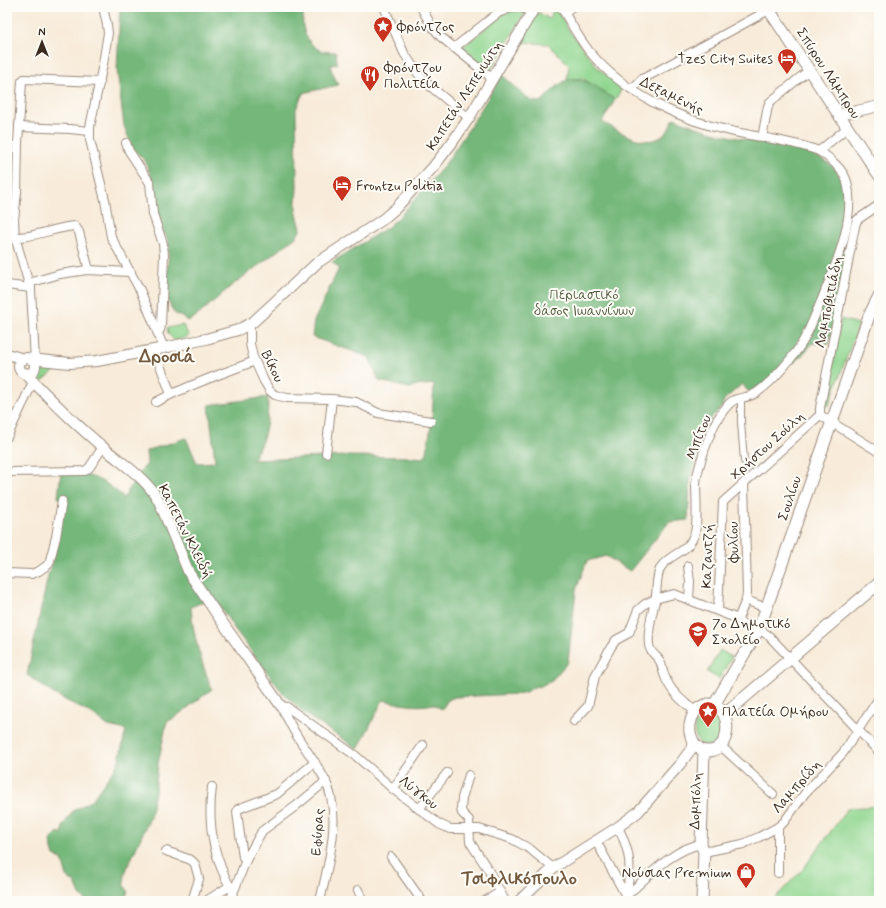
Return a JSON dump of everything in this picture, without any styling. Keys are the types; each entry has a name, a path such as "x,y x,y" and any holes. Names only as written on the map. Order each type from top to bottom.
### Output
{"main road":[{"name":"Σπύρου Λάμπρου","path":"772,8 809,70 879,175"},
{"name":"Σουλίου","path":"714,705 758,629 870,316 879,296"},
{"path":"725,714 878,585"},
{"path":"704,705 714,705 725,714 726,729 724,739 708,748 692,738 690,729 695,711 704,705"},
{"name":"Δομπόλη","path":"702,901 702,848 708,844 708,748"}],"street":[{"path":"102,7 108,34 90,131 91,146 105,200 111,237 142,294 164,348"},
{"path":"384,7 404,53 418,75 437,93 469,118"},
{"path":"421,7 434,29 454,48 493,79"},
{"path":"454,48 498,13 513,7"},
{"path":"522,7 533,10"},
{"path":"563,9 572,7"},
{"path":"632,89 645,77 772,8"},
{"name":"Δεξαμενής","path":"563,9 577,34 590,52 616,77 632,89 689,120 718,129 800,145 819,151"},
{"name":"Καπετάν Λεπενιώτη","path":"7,354 30,364 82,363 164,348 223,334 250,324 260,317 317,263 370,230 386,217 434,166 469,118 533,10"},
{"path":"762,138 770,102 809,70"},
{"path":"30,364 33,310 30,285 11,237 17,192 22,81 24,79 100,82"},
{"path":"839,115 874,107"},
{"path":"819,151 847,128 856,115 874,107"},
{"path":"19,127 90,131"},
{"path":"126,143 129,151 150,183 153,214 163,244 163,298 161,326 160,330 157,332"},
{"name":"Μπίτου","path":"695,711 674,692 666,679 659,661 650,649 649,634 658,575 667,560 686,549 694,534 697,477 717,421 730,403 736,399 752,395 763,388 796,353 810,327 829,281 843,240 849,194 847,180 838,167 819,151"},
{"name":"Λαμποβιτιάδη","path":"820,415 820,408 855,226 858,220 879,205"},
{"path":"11,237 75,226 79,232 89,270"},
{"path":"7,285 30,285 60,274 89,270 131,272"},
{"name":"Βίκου","path":"250,324 250,344 255,361 264,381 273,394 287,398 332,399"},
{"path":"154,350 171,394"},
{"name":"Καπετάν Κλειδή","path":"7,360 30,364 33,382 103,447 139,476 152,490 159,501 189,573 220,620 282,706"},
{"path":"156,402 212,376 255,361"},
{"path":"7,437 33,382"},
{"path":"741,398 744,462"},
{"path":"326,453 332,399 359,402 375,412 382,414 431,421"},
{"name":"Χρήστου Σούλη","path":"722,504 820,415 879,452"},
{"path":"7,472 85,471 89,468 103,447"},
{"name":"Φυλίου","path":"744,483 746,600"},
{"path":"7,573 32,574 49,564 56,538 62,501"},
{"name":"Καζαντζή","path":"718,610 722,504"},
{"path":"688,566 690,582 689,599"},
{"path":"574,720 588,706 595,676 615,641 629,633 640,608 655,599 674,594 738,619 746,600 766,608"},
{"path":"741,622 766,634 879,752"},
{"name":"Λαμπρίδη","path":"624,898 674,855 685,849 743,844 759,838 778,827 784,822 805,793 843,753 878,703"},
{"name":"Εφύρας","path":"282,706 297,735 326,781 332,801 333,822 328,861 320,901"},
{"name":"Λύγκου","path":"282,706 287,707 334,739 356,756 393,789 444,827 454,829 469,828 484,830 519,842 553,868"},
{"path":"393,789 422,745"},
{"path":"518,901 553,868 618,827 642,809 708,748 773,794"},
{"path":"246,860 244,857 237,812 238,809 270,797 281,791 314,762"},
{"path":"418,809 446,773"},
{"path":"469,775 462,798 461,809 462,813 468,819 471,845 489,871 506,901"},
{"path":"230,901 232,889 262,831 296,806 326,781"},
{"path":"212,787 210,802 214,845 224,875 232,889"},
{"path":"618,827 630,858 629,882 624,898"},
{"path":"778,827 778,873"},
{"path":"596,841 624,898"},
{"path":"166,850 191,860 195,864 199,879 192,901"},
{"path":"391,857 422,901"},
{"path":"206,901 232,889"},
{"path":"358,890 363,901"},
{"path":"485,901 500,892"}],"green space":[{"path":"120,7 306,7 303,26 307,38 311,44 322,51 336,52 337,64 331,65 331,69 338,85 303,93 296,109 296,210 301,229 296,237 230,287 189,321 174,313 166,297 169,247 168,241 155,213 154,206 157,193 146,162 133,149 124,126 117,70"},
{"path":"555,7 568,29 598,68 622,88 615,100 582,78 567,80 569,65 548,44 520,42 538,12 549,19"},
{"path":"513,11 525,13 490,71 460,49 503,14"},
{"name":"Περιαστικό δάσος Ιωαννίνων","path":"502,75 531,101 541,102 555,88 571,79 585,81 598,87 615,100 602,122 633,138 650,141 658,139 666,133 674,118 715,133 806,152 821,158 832,166 840,176 843,183 844,192 844,212 838,248 847,251 829,344 813,343 796,362 788,360 764,384 750,392 742,384 724,400 722,407 711,418 692,473 690,482 688,520 669,522 630,571 606,556 587,561 576,590 568,662 552,680 539,687 536,686 526,692 516,694 455,697 448,700 442,709 433,704 414,706 383,700 358,749 306,715 282,692 234,628 214,597 191,607 198,649 212,689 173,719 167,721 158,764 155,792 150,817 125,873 124,885 128,891 125,901 86,901 80,895 75,883 67,877 62,859 54,856 51,839 58,832 62,834 63,826 73,811 92,800 118,764 126,730 108,726 92,714 54,694 27,675 52,563 64,500 58,498 61,472 95,478 110,486 124,498 137,475 147,464 146,451 186,438 197,463 215,462 209,405 268,397 265,430 257,452 252,460 347,456 424,458 427,453 432,418 434,384 414,386 410,388 379,381 369,357 312,337 314,321 339,268 332,262 388,227 398,218 444,166"},
{"path":"841,319 859,324 829,405 825,405"},
{"path":"183,325 189,336 175,341 168,334 167,328"},
{"path":"41,366 50,366 56,370 41,382 38,374"},
{"path":"720,650 732,657 719,679 707,672"},
{"name":"Πλατεία Ομήρου","path":"706,710 712,710 718,714 721,723 721,732 718,741 715,744 707,746 701,744 695,736 696,721"},
{"path":"879,806 879,901 772,901 803,869 848,808"}],"place":[{"name":"Φρόντζος","path":"383,43"},
{"name":"Tzes City Suites","path":"787,75"},
{"name":"Φρόντζου Πολιτεία","path":"370,92"},
{"name":"Frontzu Politia","path":"342,202"},
{"name":"7ο Δημοτικό Σχολείο","path":"698,648"},
{"name":"Πλατεία Ομήρου","path":"708,728"},
{"name":"Νούσιας Premium","path":"746,889"}],"district":[{"name":"Δροσιά","path":"167,356"},
{"name":"Τσιφλικόπουλο","path":"519,878"}]}
